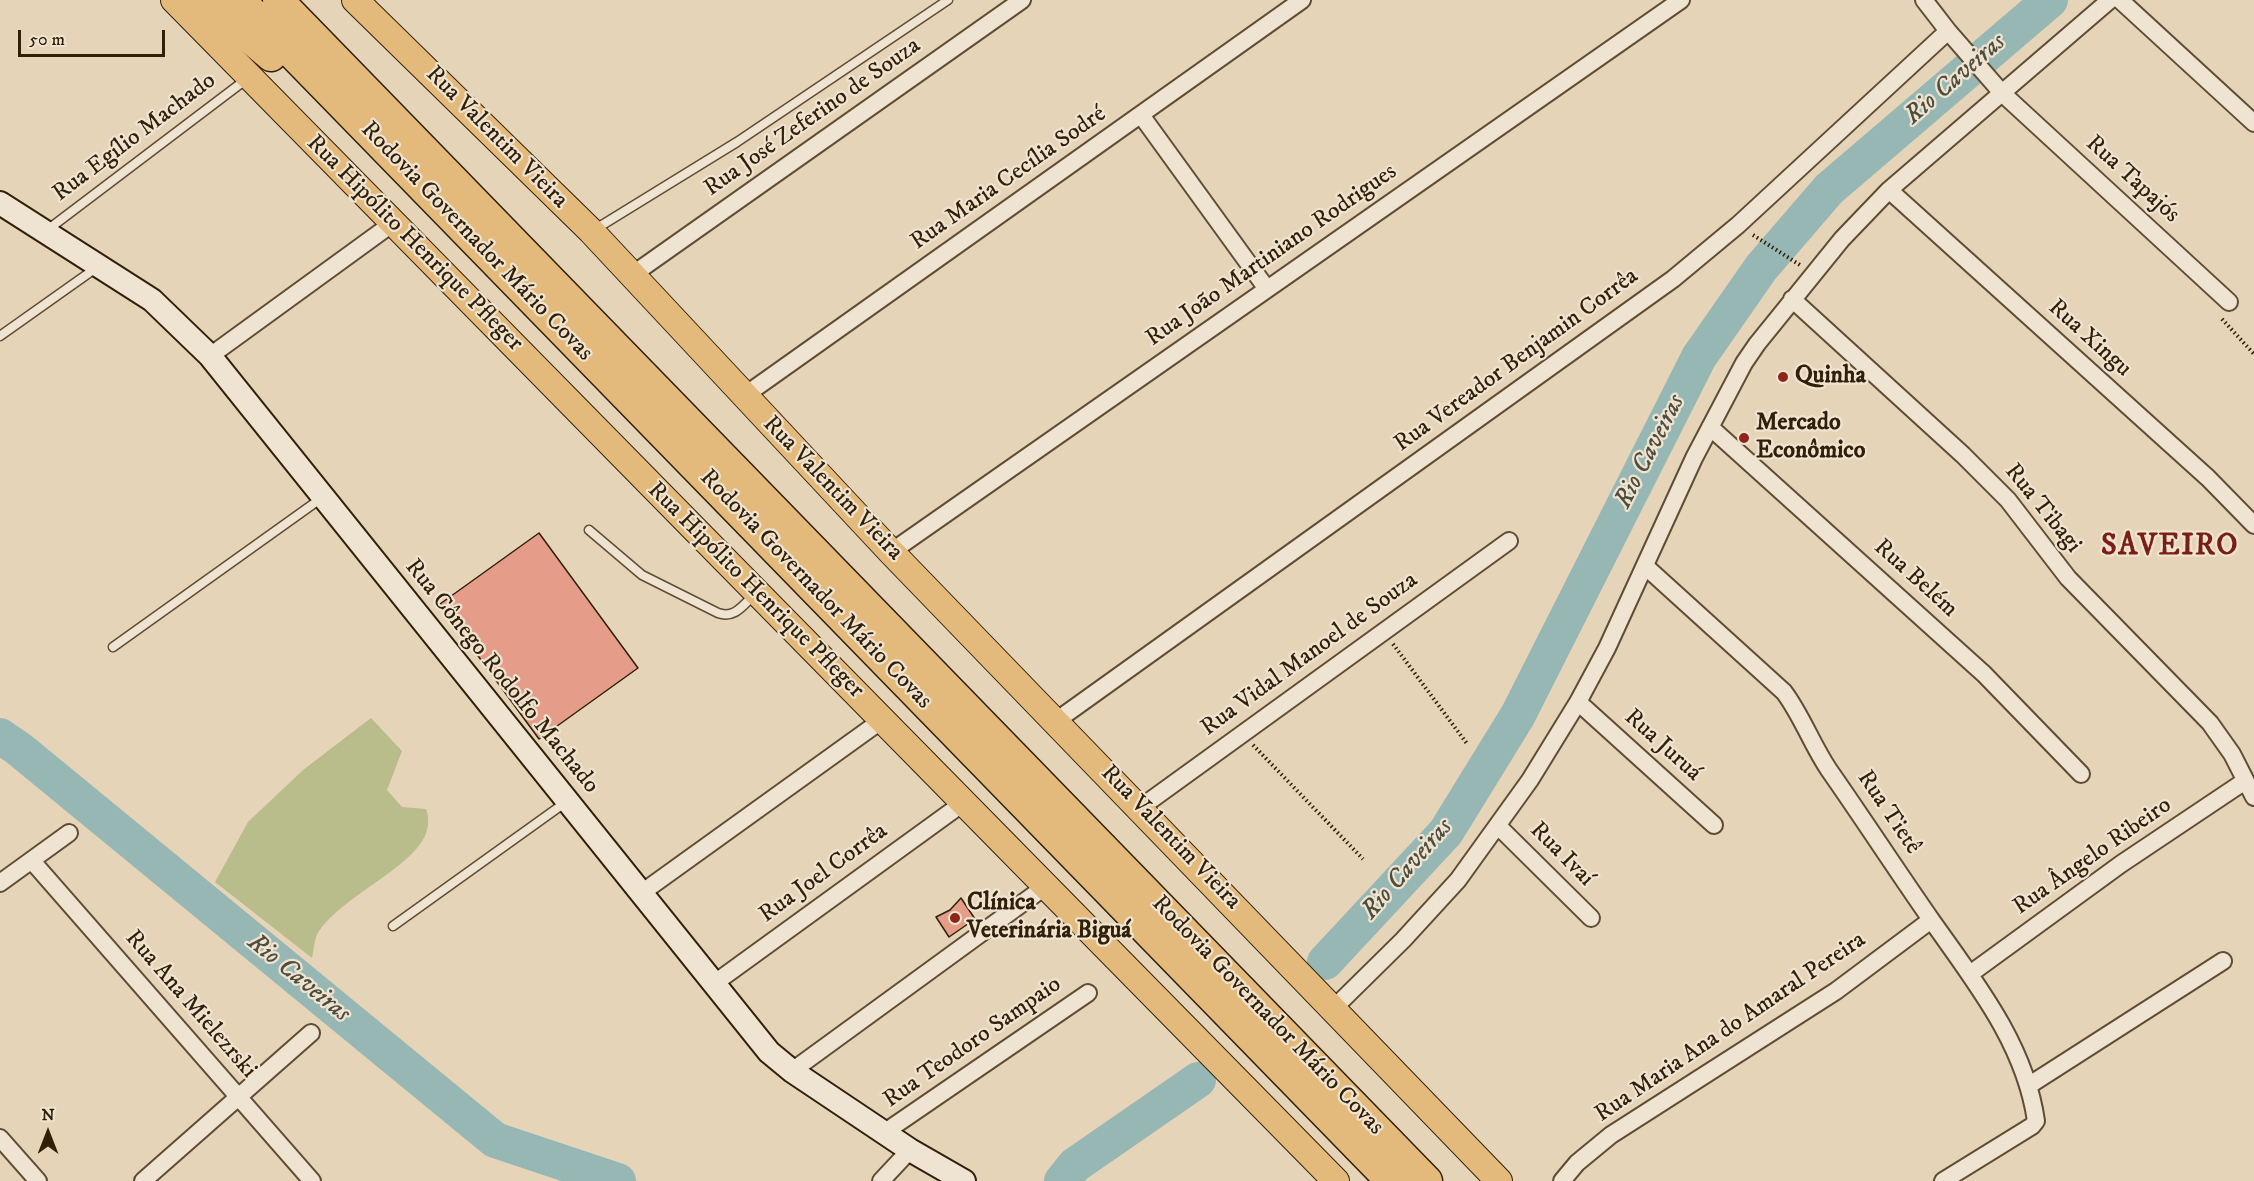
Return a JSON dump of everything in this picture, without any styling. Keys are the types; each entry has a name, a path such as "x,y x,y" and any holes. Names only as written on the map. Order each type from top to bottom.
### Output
{"highway":[{"path":"205,0 412,176"},
{"name":"Rodovia Governador Mário Covas","path":"240,0 1390,1181"},
{"name":"Rodovia Governador Mário Covas","path":"278,0 1427,1181"},
{"path":"292,0 340,64"}],"main road":[{"name":"Rua Hipólito Henrique Pfleger","path":"174,0 1336,1181"},
{"name":"Rua Valentim Vieira","path":"356,0 591,231 891,552 1499,1181"},
{"name":"Rua Cônego Rodolfo Machado","path":"0,203 152,300 210,356 712,985 769,1052 792,1071 910,1150 964,1181"}],"street":[{"name":"Rua José Zeferino de Souza","path":"632,275 1022,0"},
{"name":"Rua Maria Cecília Sodré","path":"744,396 1302,0"},
{"name":"Rua João Martiniano Rodrigues","path":"891,552 1681,0"},
{"path":"1924,0 1952,36"},
{"path":"1334,1008 1435,905 1498,826 1578,702 1607,648 1710,427 1744,363 1792,299 1859,220 1889,190 2110,0"},
{"path":"2120,0 2254,123"},
{"name":"Rua Tapajós","path":"1952,36 2002,93 2229,302"},
{"name":"Rua Vereador Benjamin Corrêa","path":"1056,721 1673,279 1738,225 1952,36"},
{"path":"1141,115 1267,289"},
{"name":"Rua Xingu","path":"1889,190 2208,478 2254,525"},
{"path":"210,356 393,223"},
{"name":"Rua Tibagi","path":"1792,299 2001,493 2068,578 2210,723 2232,754 2254,797"},
{"name":"Rua Belém","path":"1710,427 1984,674 2081,774"},
{"name":"Rua Vidal Manoel de Souza","path":"1140,808 1509,541"},
{"name":"Rua Tietê","path":"1645,566 1784,692 1826,765 1970,974 2001,1024 2028,1086 2036,1120 2032,1126 1943,1181"},
{"name":"Rua Juruá","path":"1578,702 1714,825"},
{"path":"640,894 882,720"},
{"name":"Rua Ângelo Ribeiro","path":"1970,974 2121,864 2245,781"},
{"name":"Rua Joel Corrêa","path":"712,985 963,803"},
{"name":"Rua Ivaí","path":"1498,826 1591,918"},
{"path":"0,883 69,833"},
{"name":"Rua Ana Mielezrski","path":"32,861 312,1181"},
{"path":"792,1071 1046,886"},
{"name":"Rua Maria Ana do Amaral Pereira","path":"1562,1181 1577,1163 1611,1135 1836,991 1931,920"},
{"path":"2028,1086 2223,961"},
{"name":"Rua Teodoro Sampaio","path":"885,1132 1088,993"},
{"path":"143,1181 311,1033"},
{"path":"0,1138 38,1181"},
{"path":"881,1181 910,1150"}],"lane":[{"path":"591,231 737,142 948,0"},
{"name":"Rua Egílio Machado","path":"45,232 249,76"},
{"path":"0,336 99,266"},
{"path":"113,647 322,497"},
{"path":"589,530 642,575 726,616 733,614 757,592"},
{"path":"393,926 566,802"}],"path":[{"path":"1754,235 1799,264"},
{"path":"2229,302 2219,316 2254,354"},
{"path":"1383,631 1468,745"},
{"path":"1243,734 1362,859"}],"green space":[{"path":"371,718 402,751 387,790 402,807 426,809 427,829 417,848 405,860 330,918 317,934 312,958 215,882 248,822 303,770"}],"building":[{"path":"539,533 638,668 539,739 440,604"},
{"name":"Clínica Veterinária Biguá","path":"961,898 975,919 949,937 936,917 950,910"}],"waterway":[{"name":"Rio Caveiras","path":"1325,962 1446,832 1518,715 1699,357 1761,268 1829,189 2050,0"},
{"name":"Rio Caveiras","path":"0,736 19,749 495,1140 618,1181"},
{"name":"Rio Caveiras","path":"1062,1181 1075,1165 1198,1080"}],"place":[{"name":"Quinha","path":"1783,377"},
{"name":"Mercado Econômico","path":"1744,438"},
{"name":"Clínica Veterinária Biguá","path":"955,918"}],"district":[{"name":"SAVEIRO","path":"2170,548"}]}
